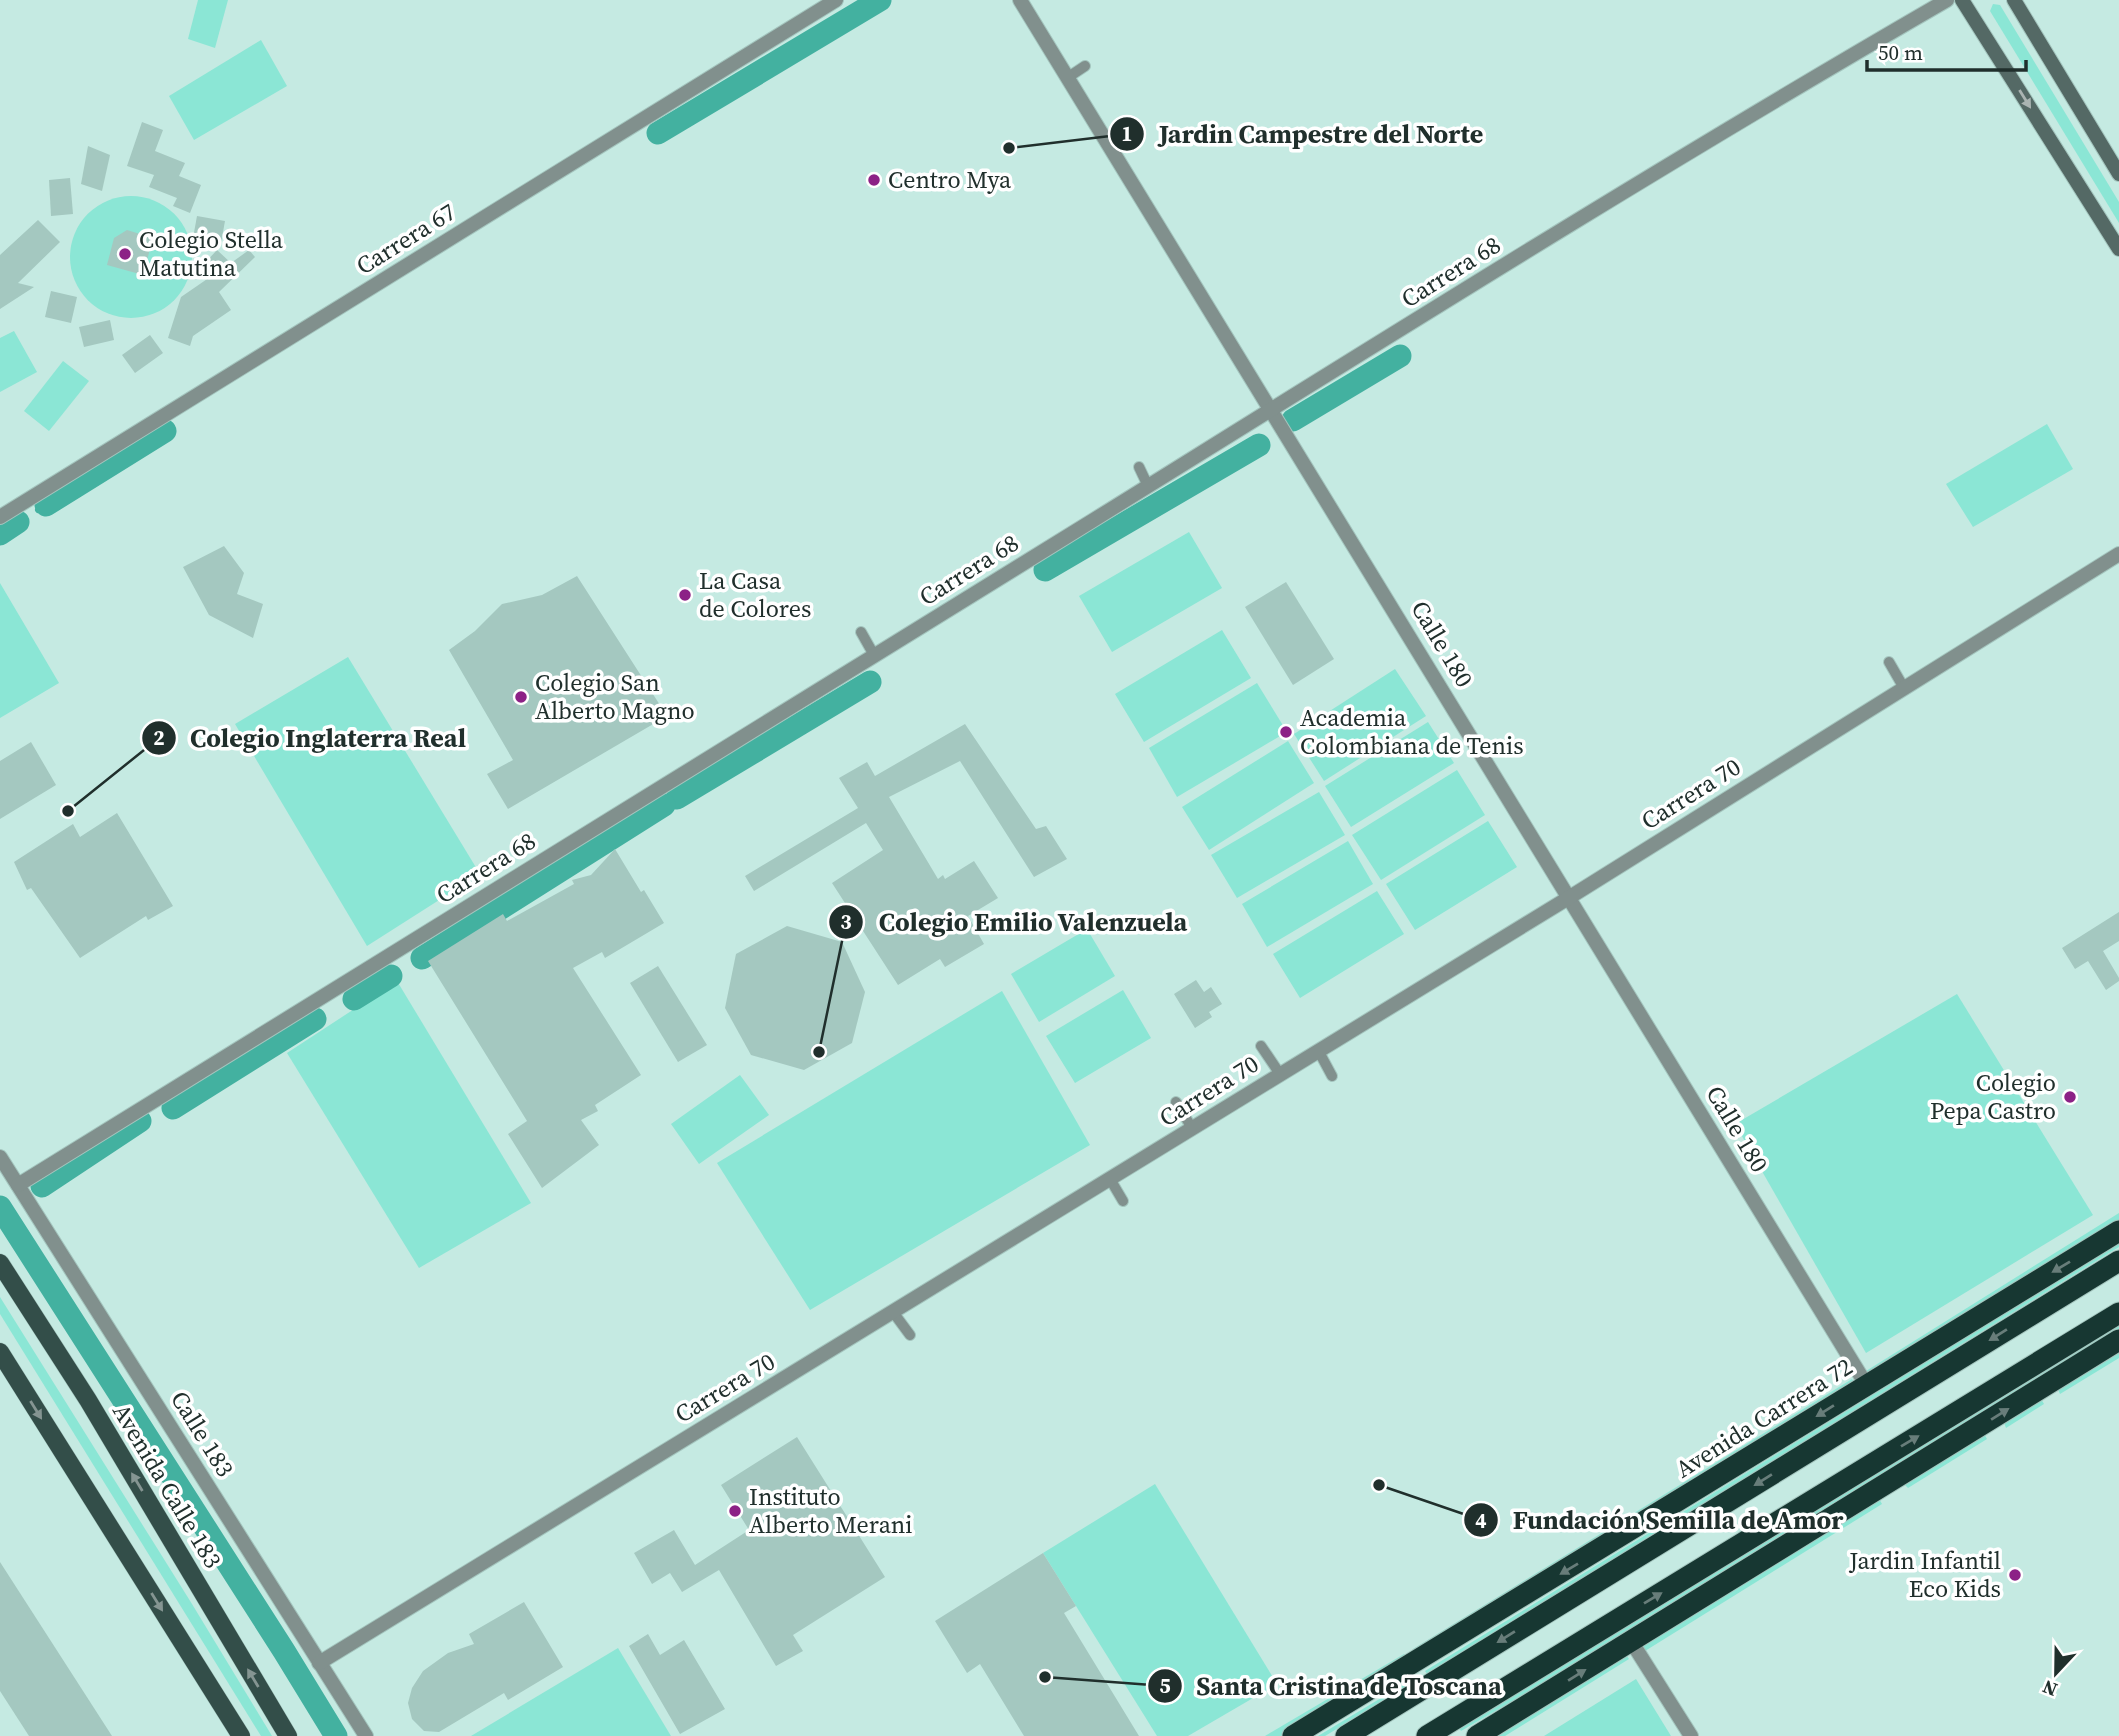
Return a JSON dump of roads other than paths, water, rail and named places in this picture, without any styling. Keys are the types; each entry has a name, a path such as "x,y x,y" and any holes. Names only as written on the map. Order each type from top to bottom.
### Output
{"highway":[{"name":"Avenida Carrera 72","path":"1293,1736 2119,1231"},
{"path":"1346,1736 2119,1261"},
{"path":"1427,1736 2119,1313"},
{"path":"1477,1736 2119,1340"}],"main road":[{"name":"Avenida Calle 183","path":"0,1263 95,1412 288,1736"},
{"path":"0,1352 241,1736"}],"street":[{"name":"Carrera 67","path":"0,517 836,0"},
{"name":"Calle 180","path":"1020,0 1867,1386"},
{"name":"Carrera 68","path":"18,1185 1271,409 1840,62 1947,0"},
{"path":"1962,0 2119,249"},
{"path":"2014,0 2119,174"},
{"name":"Carrera 70","path":"319,1663 1570,897 2119,554"},
{"name":"Calle 183","path":"0,1157 366,1736"},
{"path":"1631,1641 1690,1736"}],"lane":[{"path":"1067,78 1085,66"},
{"path":"1139,467 1148,486"},
{"path":"861,632 874,655"},
{"path":"1889,662 1904,688"},
{"path":"1261,1046 1280,1074"},
{"path":"1318,1050 1332,1076"},
{"path":"1176,1102 1192,1128"},
{"path":"1110,1179 1123,1201"},
{"path":"893,1311 909,1335"}],"waterway":[{"path":"658,133 880,0"},
{"path":"1293,420 1400,356"},
{"path":"46,505 165,431"},
{"path":"1045,570 1259,445"},
{"path":"38,510 46,505"},
{"path":"0,534 18,522"},
{"path":"677,798 870,682"},
{"path":"422,958 664,805"},
{"path":"354,999 391,976"},
{"path":"173,1108 315,1019"},
{"path":"42,1186 140,1121"},
{"path":"0,1207 336,1736"}],"place":[{"name":"Jardin Campestre del Norte","path":"1009,148"},
{"name":"Centro Mya","path":"874,180"},
{"name":"Colegio Stella Matutina","path":"125,254"},
{"name":"La Casa de Colores","path":"685,595"},
{"name":"Colegio San Alberto Magno","path":"521,697"},
{"name":"Academia Colombiana de Tenis","path":"1286,732"},
{"name":"Colegio Inglaterra Real","path":"68,811"},
{"name":"Colegio Emilio Valenzuela","path":"819,1052"},
{"name":"Colegio Pepa Castro","path":"2070,1097"},
{"name":"Fundación Semilla de Amor","path":"1379,1485"},
{"name":"Instituto Alberto Merani","path":"735,1511"},
{"name":"Jardin Infantil Eco Kids","path":"2015,1575"},
{"name":"Santa Cristina de Toscana","path":"1045,1677"}]}
